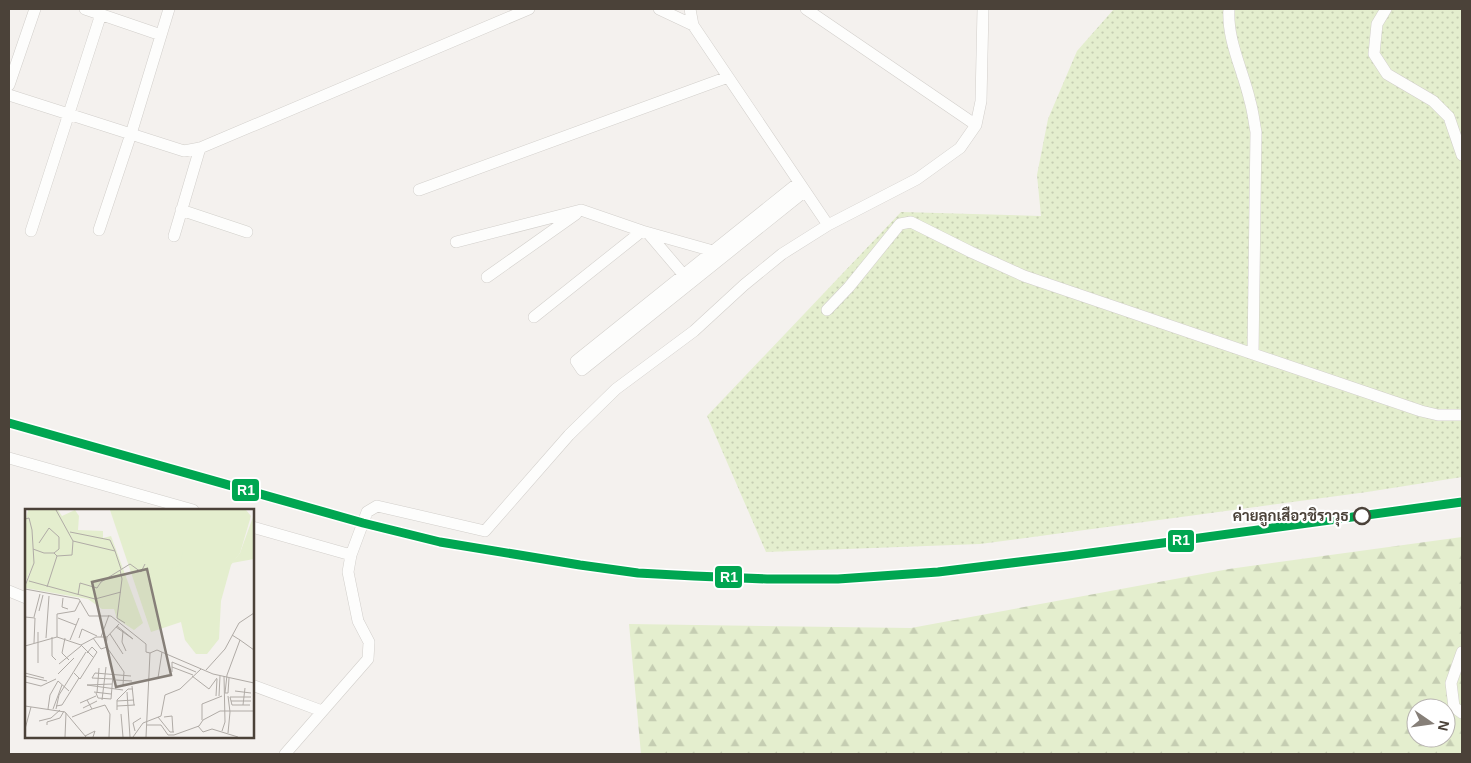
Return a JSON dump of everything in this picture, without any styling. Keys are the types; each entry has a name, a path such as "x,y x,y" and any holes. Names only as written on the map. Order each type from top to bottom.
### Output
{"street":[{"path":"9,85 35,9"},
{"path":"85,9 161,35"},
{"path":"99,230 131,134 169,9"},
{"path":"9,95 184,151 200,148 530,9"},
{"path":"659,9 693,25"},
{"path":"690,9 693,25 801,188 828,225"},
{"path":"806,9 976,126"},
{"path":"285,754 368,659 369,642 358,621 348,572 351,555 368,512 378,506 485,531 569,435 616,389 694,331 744,285 782,254 828,225 917,179 960,148 976,126 981,101 983,9"},
{"path":"1229,9 1228,22 1232,41 1250,102 1256,132 1253,354"},
{"path":"1386,9 1377,24 1374,54 1387,74 1433,101 1449,118 1462,155"},
{"path":"31,231 100,14"},
{"path":"419,190 728,77"},
{"path":"174,236 200,148"},
{"path":"627,327 801,188"},
{"path":"181,210 247,232"},
{"path":"456,242 581,210 717,255"},
{"path":"487,277 581,210"},
{"path":"827,310 849,287 900,224 911,222 1024,276 1421,411 1438,415 1462,415"},
{"path":"645,232 687,279"},
{"path":"534,317 645,232"},
{"path":"9,458 189,509"},
{"path":"254,528 351,555"},
{"path":"9,591 25,598"},
{"path":"1462,652 1450,683 1454,707 1462,713"},
{"path":"254,685 322,711"}],"green space":[{"name":"ค่ายลูกเสือวชิราวุธ","path":"1114,9 1462,9 1462,477 1367,492 980,544 766,552 707,416 901,212 1041,216 1037,175 1048,119 1077,51"},
{"path":"1462,537 1462,754 641,754 629,624 911,628 1229,569"}],"transit line":[{"name":"R1","path":"9,423 363,523 440,542 638,573 767,579 838,579 938,572 1462,502"}],"place":[{"name":"ค่ายลูกเสือวชิราวุธ","path":"1362,516"}]}
